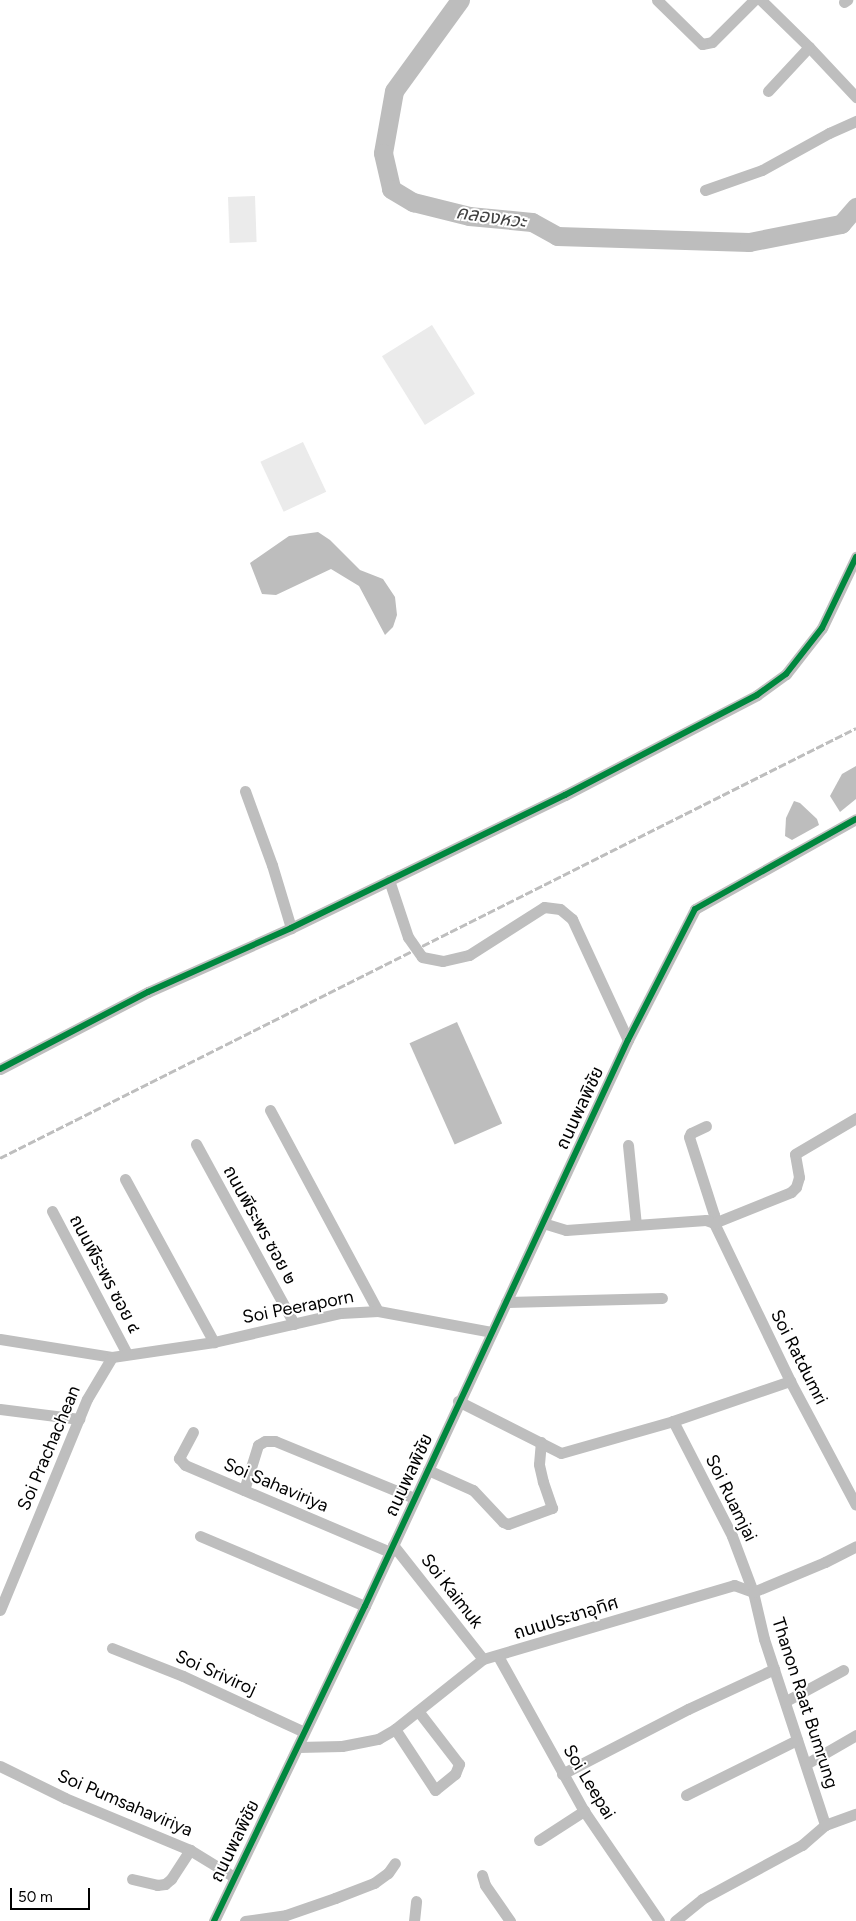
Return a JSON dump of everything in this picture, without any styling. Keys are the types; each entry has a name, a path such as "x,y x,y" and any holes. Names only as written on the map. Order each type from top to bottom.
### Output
{"street":[{"path":"657,0 702,44 712,42 754,0"},
{"path":"761,0 810,47 856,97"},
{"path":"768,91 810,47"},
{"path":"705,190 762,170 828,133 856,120"},
{"path":"1,1065 148,992 291,928 565,795 757,695 786,674 822,628 856,557"},
{"path":"244,790 272,865 291,928"},
{"name":"ถนนพลพิชัย","path":"214,1921 365,1606 458,1401 628,1040 695,909 856,819"},
{"path":"390,880 408,937 422,957 443,961 469,955 544,907 560,909 572,919 628,1040"},
{"path":"270,1110 292,1140 378,1311"},
{"path":"543,1223 566,1230 706,1220 714,1223 796,1188 799,1177 795,1154 856,1118"},
{"name":"Soi Ratdumri","path":"706,1126 692,1132 689,1137 714,1215 714,1223 790,1381 856,1505"},
{"name":"ถนนพีระพร ซอย ๒","path":"196,1144 294,1324"},
{"path":"628,1145 636,1225"},
{"path":"125,1179 214,1342"},
{"name":"ถนนพีระพร ซอย ๔","path":"52,1210 127,1354"},
{"path":"506,1302 662,1298"},
{"name":"Soi Peeraporn","path":"112,1357 214,1342 341,1313 378,1311 491,1332"},
{"path":"0,1339 112,1357"},
{"name":"Soi Prachachean","path":"0,1610 87,1399 112,1357"},
{"path":"458,1401 560,1453 673,1421 790,1381"},
{"path":"0,1409 79,1419"},
{"name":"Soi Ruamjai","path":"673,1421 732,1536 753,1592"},
{"name":"Soi Sahaviriya","path":"192,1432 179,1458 180,1462 244,1490 392,1548"},
{"path":"244,1490 258,1445 265,1441 275,1441 414,1498"},
{"path":"428,1470 473,1490 498,1517 508,1524 552,1508 539,1464 541,1442"},
{"path":"200,1536 365,1606"},
{"path":"753,1592 825,1562 856,1546"},
{"name":"Soi Kaimuk","path":"392,1548 483,1659"},
{"name":"ถนนประชาอุทิศ","path":"298,1747 342,1746 378,1739 395,1730 483,1659 734,1585 753,1592"},
{"name":"Thanon Raat Bumrung","path":"753,1592 774,1669 825,1825"},
{"name":"Soi Sriviroj","path":"112,1648 182,1676 304,1732"},
{"name":"Soi Leepai","path":"498,1656 584,1811 659,1921"},
{"path":"562,1774 688,1709 774,1669"},
{"path":"786,1702 843,1670"},
{"path":"395,1730 435,1790 455,1774 459,1764 418,1710"},
{"path":"806,1764 856,1735"},
{"path":"686,1794 797,1740"},
{"name":"Soi Pumsahaviriya","path":"0,1766 65,1798 190,1850 234,1878"},
{"path":"539,1840 584,1811"},
{"path":"675,1921 702,1899 802,1845 825,1825 856,1814"},
{"path":"132,1879 157,1885 164,1884 171,1879 190,1850"},
{"path":"245,1921 286,1915 374,1883 388,1873 395,1863"},
{"path":"482,1875 485,1886 510,1921"},
{"path":"414,1921 416,1902"}],"shaded area":[{"path":"255,196 257,242 230,243 228,197"},
{"path":"432,325 475,394 425,425 382,356"},
{"path":"303,442 326,492 284,512 260,462"},
{"path":"318,532 330,540 360,570 383,579 395,597 397,615 393,627 385,635 359,586 331,569 276,595 262,594 250,563 289,536"},
{"path":"856,766 856,799 840,812 830,796 842,774"},
{"path":"794,801 800,803 817,819 819,825 792,840 785,836 786,818"},
{"path":"457,1022 502,1123 455,1145 409,1043"}],"waterway":[{"name":"คลองหวะ","path":"460,0 394,91 383,153 391,189 413,202 469,216 532,222 557,236 749,242 841,224 856,207"}],"railway":[{"path":"0,1158 856,728"}],"cycle path":[{"path":"0,1069 148,992 291,928 565,795 757,695 786,674 822,628 856,557"},
{"path":"214,1921 365,1606 628,1040 695,909 856,819"}]}
